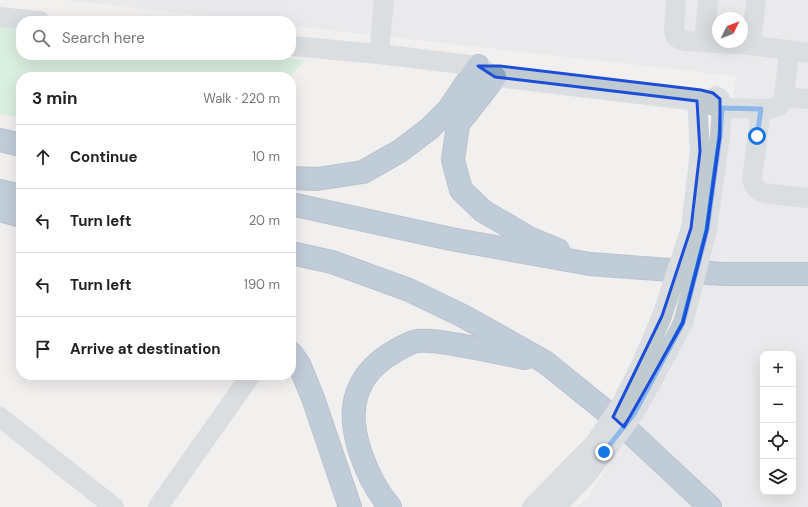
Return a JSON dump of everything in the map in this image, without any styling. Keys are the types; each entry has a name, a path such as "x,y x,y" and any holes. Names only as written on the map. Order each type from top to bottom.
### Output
{"highway":[{"path":"296,178 317,179 363,172 400,151 429,129 486,72"},
{"path":"486,72 458,124 453,160 461,190 482,211 529,238 590,264"},
{"path":"0,139 16,142"},
{"path":"0,191 16,195"},
{"path":"296,205 451,239 590,264 723,274 808,274"},
{"path":"0,210 16,215"},
{"path":"296,254 332,262 409,290 463,316 545,362 618,421 710,507"},
{"path":"376,507 362,477 356,449 354,412 357,394 364,378 379,362 397,350 416,341 462,345 545,362"},
{"path":"296,360 313,398 350,507"},
{"path":"356,435 362,457 370,477 382,498 390,507"}],"street":[{"path":"379,54 384,0"},
{"path":"296,46 379,54 486,72 697,102 722,108 761,109 779,106 784,97 798,52 751,45 681,40 675,36 676,0"},
{"path":"704,42 708,0"},
{"path":"751,45 756,0"},
{"path":"0,17 16,19"},
{"path":"486,72 500,66 701,90 713,93 720,99 722,108 720,136 699,229 683,323 622,403 584,478 556,507"},
{"path":"784,97 808,99"},
{"path":"649,369 662,316 699,229 700,151 697,102"},
{"path":"761,109 752,180 753,185 759,192 808,198"},
{"path":"158,507 247,380"},
{"path":"0,417 114,507"},
{"path":"532,507 599,448"}],"highlighted area":[{"path":"478,66 500,66 701,90 713,93 720,99 720,136 707,230 683,323 624,427 613,417 662,316 691,228 700,151 697,101 495,77"}],"shaded area":[{"path":"63,0 808,0 808,507 577,507 587,498 670,372 718,223 736,76 296,27 296,16 205,16"}],"green space":[{"path":"0,25 16,27 16,60 306,60 294,72 16,72 16,117 0,114"}],"route":[{"path":"604,452 634,414 683,323 707,230 720,136 722,108 761,109 757,136"}]}
